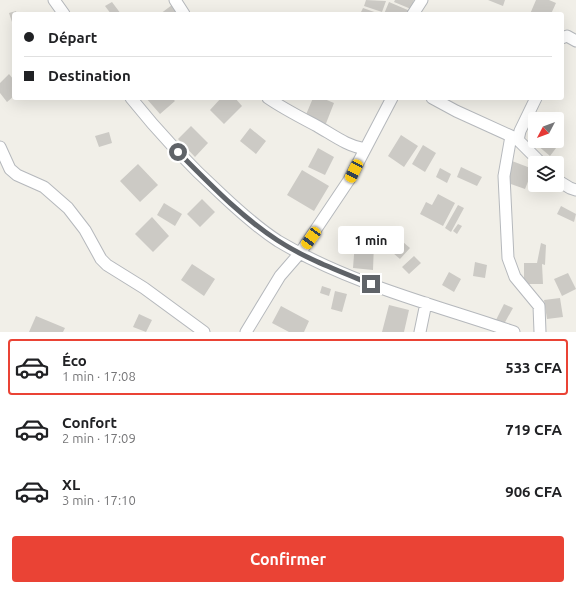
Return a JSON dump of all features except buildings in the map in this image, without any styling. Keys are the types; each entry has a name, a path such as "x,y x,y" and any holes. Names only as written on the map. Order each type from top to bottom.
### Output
{"street":[{"path":"54,0 63,12"},
{"path":"175,0 183,12"},
{"path":"414,12 422,0"},
{"path":"564,37 567,36 576,41"},
{"path":"133,100 167,141 237,209 276,240 300,253 383,289 514,332"},
{"path":"271,100 289,112 330,133 351,146 365,148"},
{"path":"246,332 280,276 300,253 349,180 391,100"},
{"path":"436,100 515,138 533,156"},
{"path":"535,100 515,138 504,176 508,258 515,277 539,306 540,332"},
{"path":"0,147 10,169 17,175 44,187 68,208 85,230 101,259 107,265 144,288 204,332"},
{"path":"564,184 576,190"},
{"path":"420,332 426,303"}],"route":[{"path":"178,152 201,176 237,209 276,240 300,253 371,284"}]}
